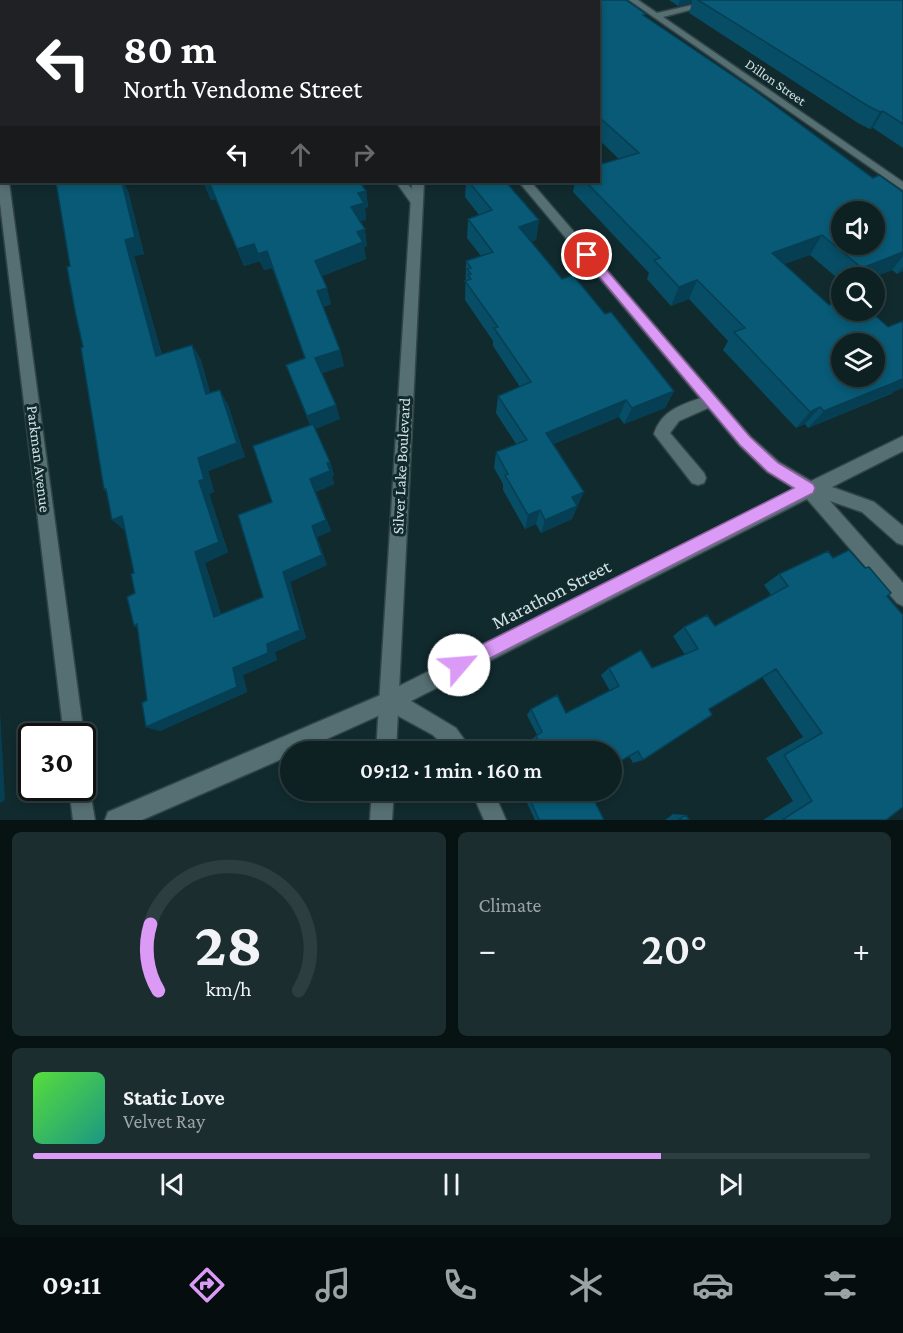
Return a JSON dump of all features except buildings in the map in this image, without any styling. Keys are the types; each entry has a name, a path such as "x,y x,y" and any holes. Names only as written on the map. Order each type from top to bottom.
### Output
{"street":[{"name":"Dillon Street","path":"633,0 903,187"},
{"path":"656,16 724,0"},
{"name":"Parkman Avenue","path":"3,183 72,723"},
{"path":"402,183 415,200"},
{"name":"Silver Lake Boulevard","path":"387,741 415,200 418,183"},
{"path":"526,183 745,441 773,467 808,488 840,496 868,507 903,537"},
{"path":"698,478 663,434 663,426 674,416 710,401"},
{"name":"Marathon Street","path":"116,820 390,701 808,488 903,443"},
{"path":"808,488 903,597"},
{"path":"390,701 431,723 455,741"},
{"path":"82,801 84,820"},
{"path":"381,820 382,801"},
{"path":"487,801 495,820"}],"route":[{"path":"459,665 808,488 773,467 745,441 587,255"}]}
